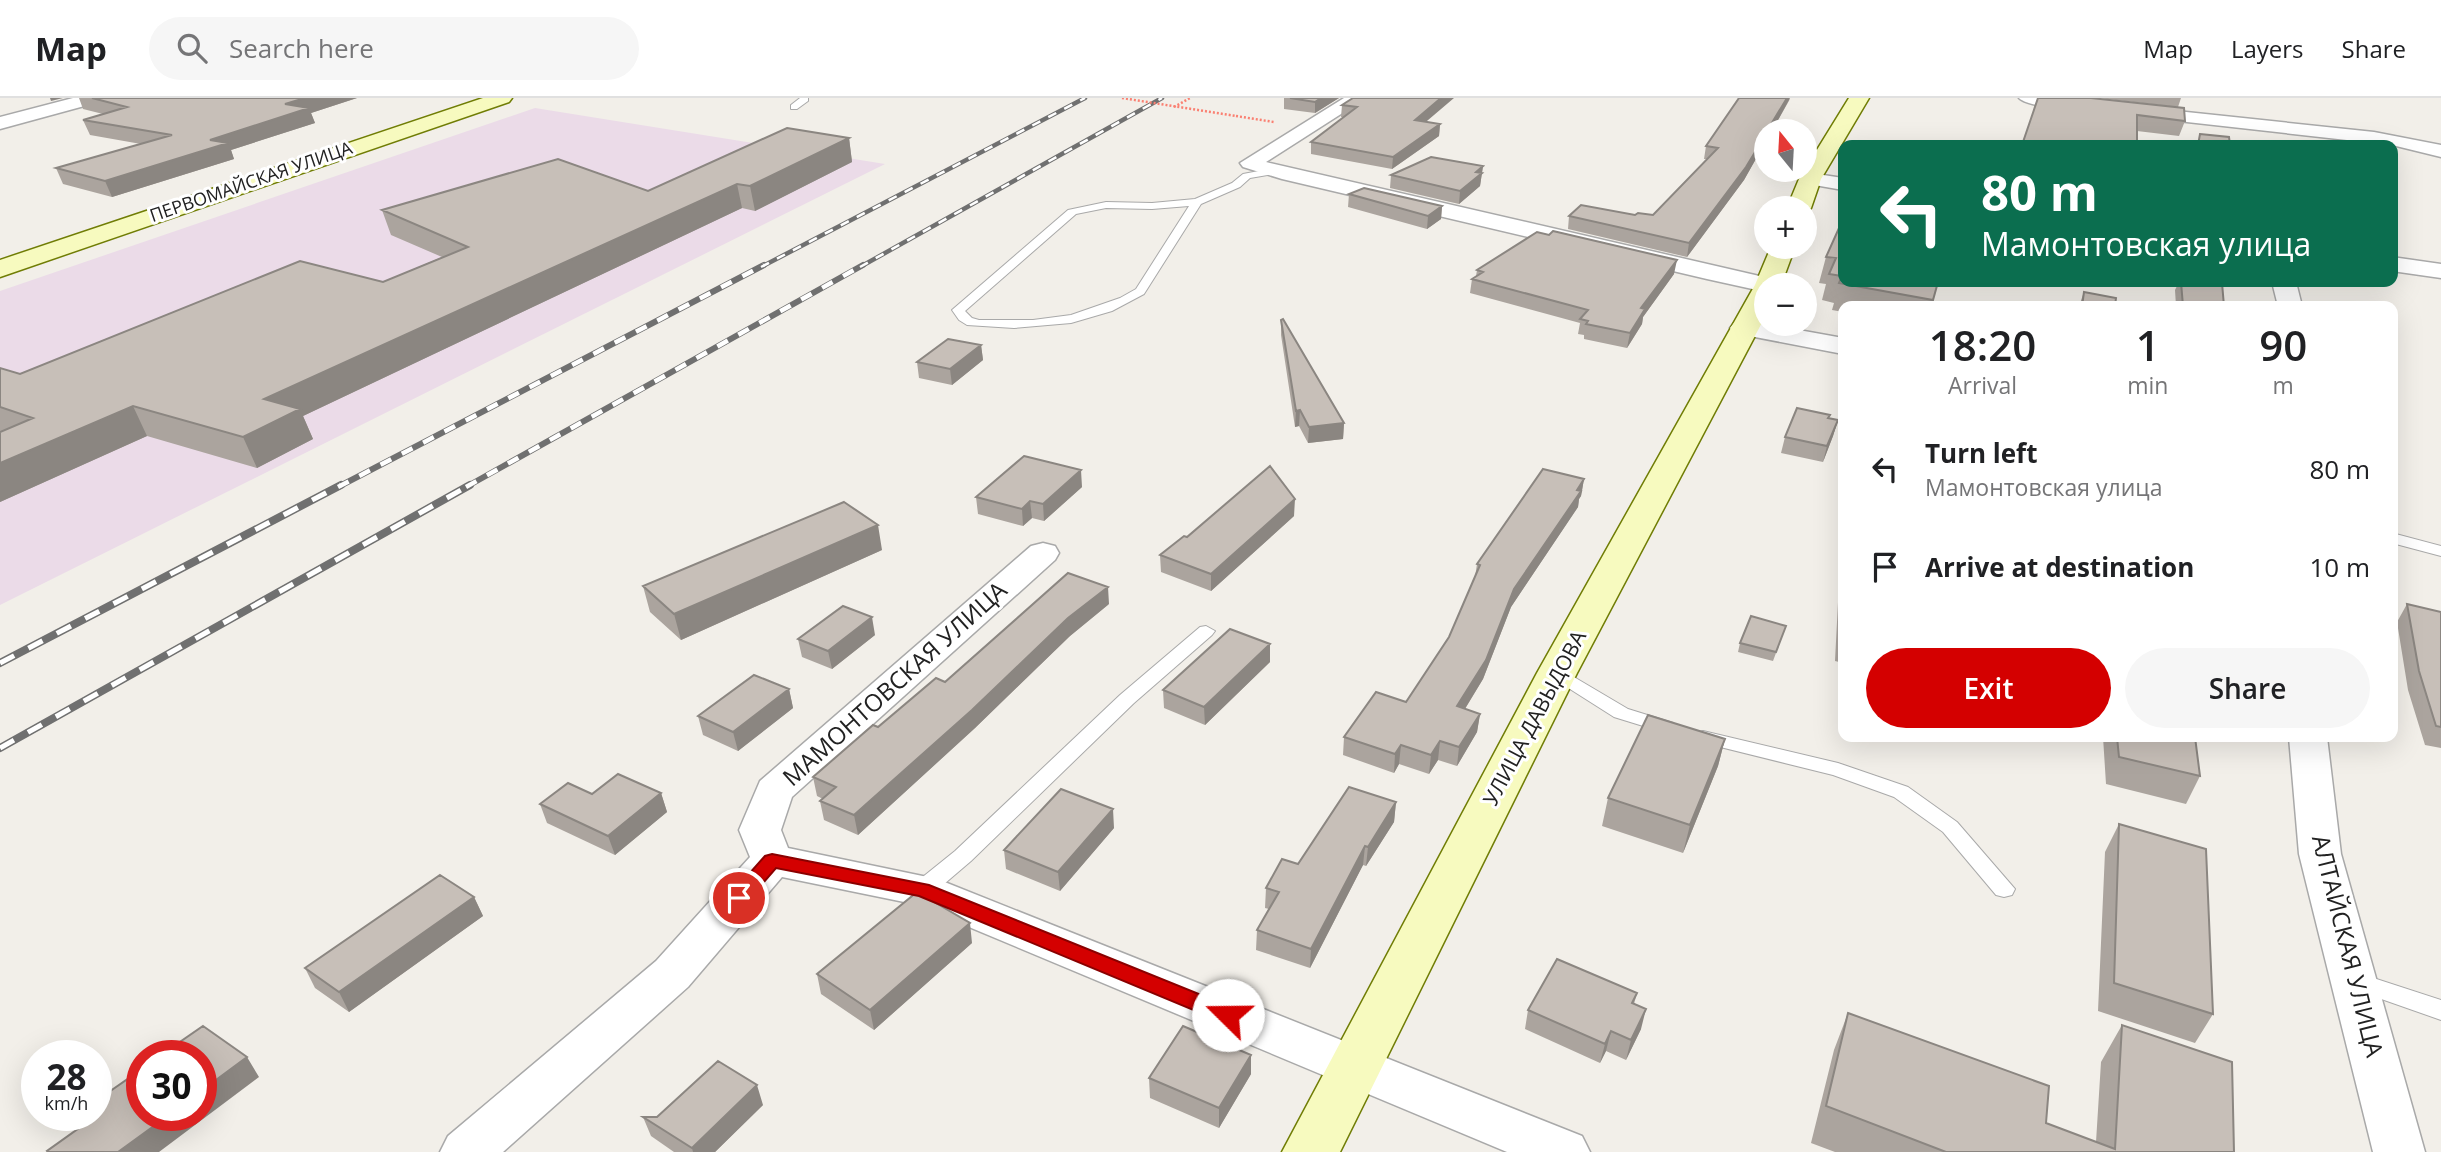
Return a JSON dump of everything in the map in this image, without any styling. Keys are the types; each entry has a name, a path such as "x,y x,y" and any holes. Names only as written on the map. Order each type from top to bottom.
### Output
{"main road":[{"name":"ПЕРВОМАЙСКАЯ УЛИЦА","path":"0,268 502,98"},
{"path":"1817,167 1858,98"},
{"name":"УЛИЦА ДАВЫДОВА","path":"1311,1152 1557,673 1692,428 1754,309"}],"street":[{"path":"0,123 93,98"},
{"path":"1357,98 1250,163 1503,222 1603,250 1754,283"},
{"path":"2028,98 2111,109 2252,117 2384,140"},
{"path":"2252,117 2256,140"},
{"path":"2398,143 2441,151"},
{"path":"1817,180 1838,183"},
{"path":"2398,265 2441,271"},
{"path":"1743,328 1838,345"},
{"name":"МАМОНТОВСКАЯ УЛИЦА","path":"772,860 760,830 774,791 1043,553"},
{"name":"АЛТАЙСКАЯ УЛИЦА","path":"2309,742 2320,854 2399,1152"},
{"path":"466,1152 672,974 772,860 922,890 1563,1152"}],"lane":[{"path":"794,107 804,102 804,98"},
{"path":"1197,202 1140,291 1127,301 1053,322 1011,325 975,323 964,319 958,310 1072,212 1106,205 1152,206 1197,202 1236,185 1248,176 1275,170"},
{"path":"2398,540 2441,551"},
{"path":"922,890 963,856 1127,699 1206,631"},
{"path":"1557,673 1621,713 1839,770 1901,792 1950,827 2004,889"},
{"path":"2353,981 2441,1010"}],"path":[{"path":"1122,98 1236,116"},
{"path":"1174,107 1190,98"}],"shaded area":[{"path":"535,108 885,164 0,605 0,291"}],"building":[{"path":"92,98 305,98 285,104 309,108 210,140 228,143 105,181 56,168 172,135 83,120 127,107"},
{"path":"1290,98 1321,98 1315,102"},
{"path":"1353,98 1441,98 1415,120 1440,124 1393,157 1311,142 1357,107 1342,105"},
{"path":"1739,98 1787,98 1774,119 1754,119 1754,154 1689,243 1569,216 1581,205 1635,215 1653,215 1718,148 1706,146"},
{"path":"2038,98 2091,98 2184,108 2185,121 2137,115 2137,140 2024,140"},
{"path":"787,128 849,138 750,186 737,184 264,399 300,409 243,437 133,406 0,463 0,432 33,418 0,407 0,368 20,374 300,261 383,282 468,247 382,210 558,159 648,191"},
{"path":"2200,134 2229,137 2229,140 2199,140"},
{"path":"1431,157 1483,166 1476,172 1482,173 1460,191 1391,175"},
{"path":"1364,188 1442,206 1428,216 1349,194"},
{"path":"1838,230 1838,275 1829,274 1836,258 1826,257"},
{"path":"1553,231 1677,260 1641,308 1645,309 1630,333 1586,324 1588,321 1580,319 1588,310 1472,279 1483,272 1477,270 1537,232 1549,235"},
{"path":"1861,287 1937,287 1933,300"},
{"path":"2181,287 2222,287 2224,301 2183,301"},
{"path":"2084,292 2116,298 2116,301 2083,301"},
{"path":"1283,319 1344,423 1309,427 1300,410 1296,411 1281,320"},
{"path":"948,339 981,345 950,369 917,362"},
{"path":"1797,408 1830,415 1828,418 1838,420 1827,446 1785,437"},
{"path":"1024,456 1081,470 1043,504 1030,501 1022,509 976,497"},
{"path":"1270,466 1295,499 1211,574 1160,555 1184,536 1187,537"},
{"path":"1543,469 1584,479 1577,490 1581,491 1514,589 1486,660 1457,706 1480,714 1459,747 1440,741 1431,755 1401,745 1395,754 1344,737 1376,692 1406,702 1449,637 1480,565 1477,564"},
{"path":"844,502 878,525 674,614 643,586"},
{"path":"1068,573 1108,587 1068,618 972,710 854,815 820,801 836,787 813,777 873,725 878,727 936,678 945,682"},
{"path":"2407,604 2441,612 2441,727 2436,726 2419,671"},
{"path":"843,606 872,617 828,651 798,639"},
{"path":"1751,616 1786,626 1776,652 1740,643"},
{"path":"1230,629 1270,644 1204,707 1163,690"},
{"path":"754,675 789,689 733,732 698,716"},
{"path":"1648,715 1725,739 1690,825 1608,798"},
{"path":"2118,742 2196,742 2200,776 2119,757"},
{"path":"618,774 661,793 608,836 540,804 568,783 592,794"},
{"path":"1349,787 1396,802 1368,847 1365,846 1311,949 1257,930 1279,892 1266,888 1282,859 1298,864"},
{"path":"1061,789 1113,809 1058,872 1004,850"},
{"path":"2119,824 2206,849 2213,1014 2114,983"},
{"path":"440,875 474,897 339,992 305,968"},
{"path":"917,892 970,923 870,1010 817,974"},
{"path":"1557,959 1637,993 1632,1003 1646,1009 1631,1040 1611,1031 1605,1044 1528,1010"},
{"path":"1848,1013 2049,1086 2046,1123 2115,1149 2122,1025 2232,1062 2234,1152 1946,1152 1826,1106"},
{"path":"203,1026 247,1057 217,1079 217,1040 183,1040"},
{"path":"1183,1026 1251,1055 1219,1108 1149,1078"},
{"path":"718,1061 757,1085 692,1148 643,1117 657,1117"},
{"path":"126,1080 126,1131 147,1131 118,1152 47,1151 75,1131 112,1131 112,1090"}],"railway":[{"path":"761,267 1085,98"},
{"path":"860,267 1162,98"},
{"path":"338,487 764,265"},
{"path":"466,487 863,265"},
{"path":"0,663 341,485"},
{"path":"0,748 470,485"}],"route":[{"path":"739,898 772,860 922,890 1228,1015"}]}
